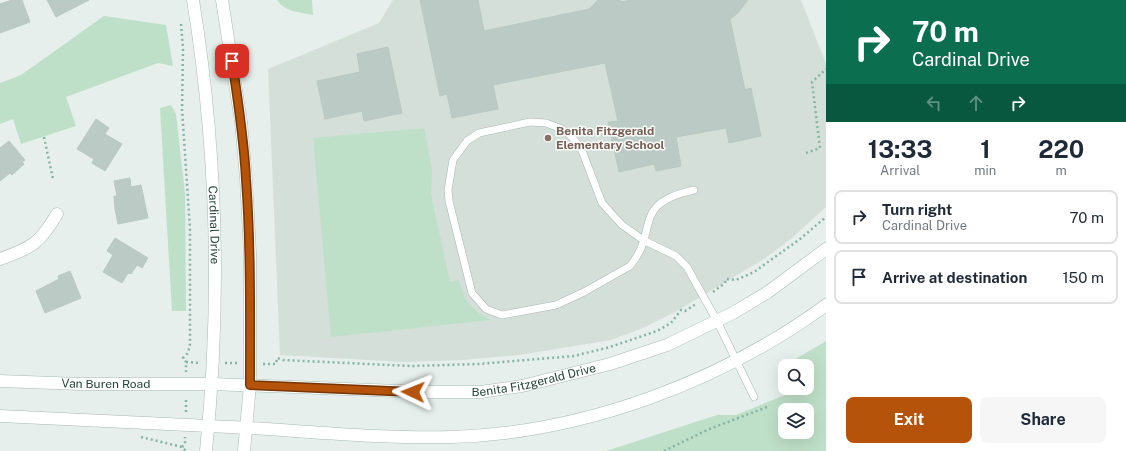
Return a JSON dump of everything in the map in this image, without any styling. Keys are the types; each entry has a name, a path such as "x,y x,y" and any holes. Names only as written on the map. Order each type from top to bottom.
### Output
{"main road":[{"name":"Cardinal Drive","path":"194,0 204,81 212,167 214,232 212,363 209,426 206,451"},
{"path":"222,0 241,122 250,253 250,385 244,451"},
{"path":"0,259 33,245 44,236 57,214"},
{"name":"Benita Fitzgerald Drive","path":"211,384 426,392 481,392 522,386 610,364 667,345 717,321 768,292 826,249"},
{"path":"0,416 416,437 490,434 542,427 592,416 680,386 764,346 826,305"},
{"name":"Van Buren Road","path":"0,381 88,384 211,384"}],"lane":[{"path":"694,190 667,198 656,207 651,214 643,240 635,259 630,266 584,292 556,305 511,314 496,313 486,310 472,293 448,190 453,160 468,141 479,133 530,122 546,123 562,129 570,134 581,148 602,203 622,225 643,240 668,251 683,261 717,321 754,397"}],"path":[{"path":"181,21 183,50 182,108 190,228 191,267 190,344 188,353 183,358 186,362 186,426 185,444 182,447 186,451"},
{"path":"806,154 820,148 812,82 826,69"},
{"path":"44,137 53,179"},
{"path":"725,283 726,279 736,280 754,272 783,252 826,217"},
{"path":"186,362 276,364 277,358 283,360 403,366 453,366 574,356 610,347 661,329 671,323 681,310 685,311"},
{"path":"664,451 707,430 767,407"}],"shaded area":[{"name":"Benita Fitzgerald Elementary School","path":"393,0 801,0 826,64 826,207 792,238 764,259 675,312 643,328 611,340 519,355 462,360 403,362 280,355 268,69 379,23"}],"green space":[{"path":"277,0 312,0 313,15 288,9"},
{"path":"104,16 166,25 173,66 158,63 66,97 76,126 21,144 13,119 0,124 0,83 21,75"},
{"path":"171,105 176,114 185,193 186,311 172,311 160,108"},
{"path":"424,128 432,168 431,194 450,282 459,280 466,299 474,309 491,320 331,337 313,138"},
{"path":"826,341 826,451 606,451 717,415 736,415 785,395 814,395 814,359 796,359"}],"building":[{"path":"12,0 22,0 30,22 0,33 0,4"},
{"path":"47,0 89,0 56,17"},
{"path":"420,0 478,0 484,31 589,9 598,0 620,0 621,2 632,0 748,0 738,13 730,19 745,90 751,88 761,136 729,143 726,128 676,137 681,166 656,171 654,164 619,172 608,122 618,121 605,63 493,85 498,109 452,118 447,94 440,96"},
{"path":"388,47 402,113 364,121 362,111 325,119 317,81 360,72 357,54"},
{"path":"96,119 109,128 105,134 122,144 105,171 92,163 94,159 77,149"},
{"path":"9,141 25,160 22,162 24,164 12,175 10,173 0,181 0,148"},
{"path":"130,178 131,187 141,185 148,218 118,224 114,196 117,196 114,181"},
{"path":"115,238 148,258 142,268 137,265 131,274 128,273 122,283 103,272 113,255 107,251"},
{"path":"70,271 81,298 45,313 36,291 59,279 58,276"}],"place":[{"name":"Benita Fitzgerald Elementary School","path":"548,138"}],"route":[{"path":"232,61 241,122 246,178 250,253 250,385 413,392"}]}
